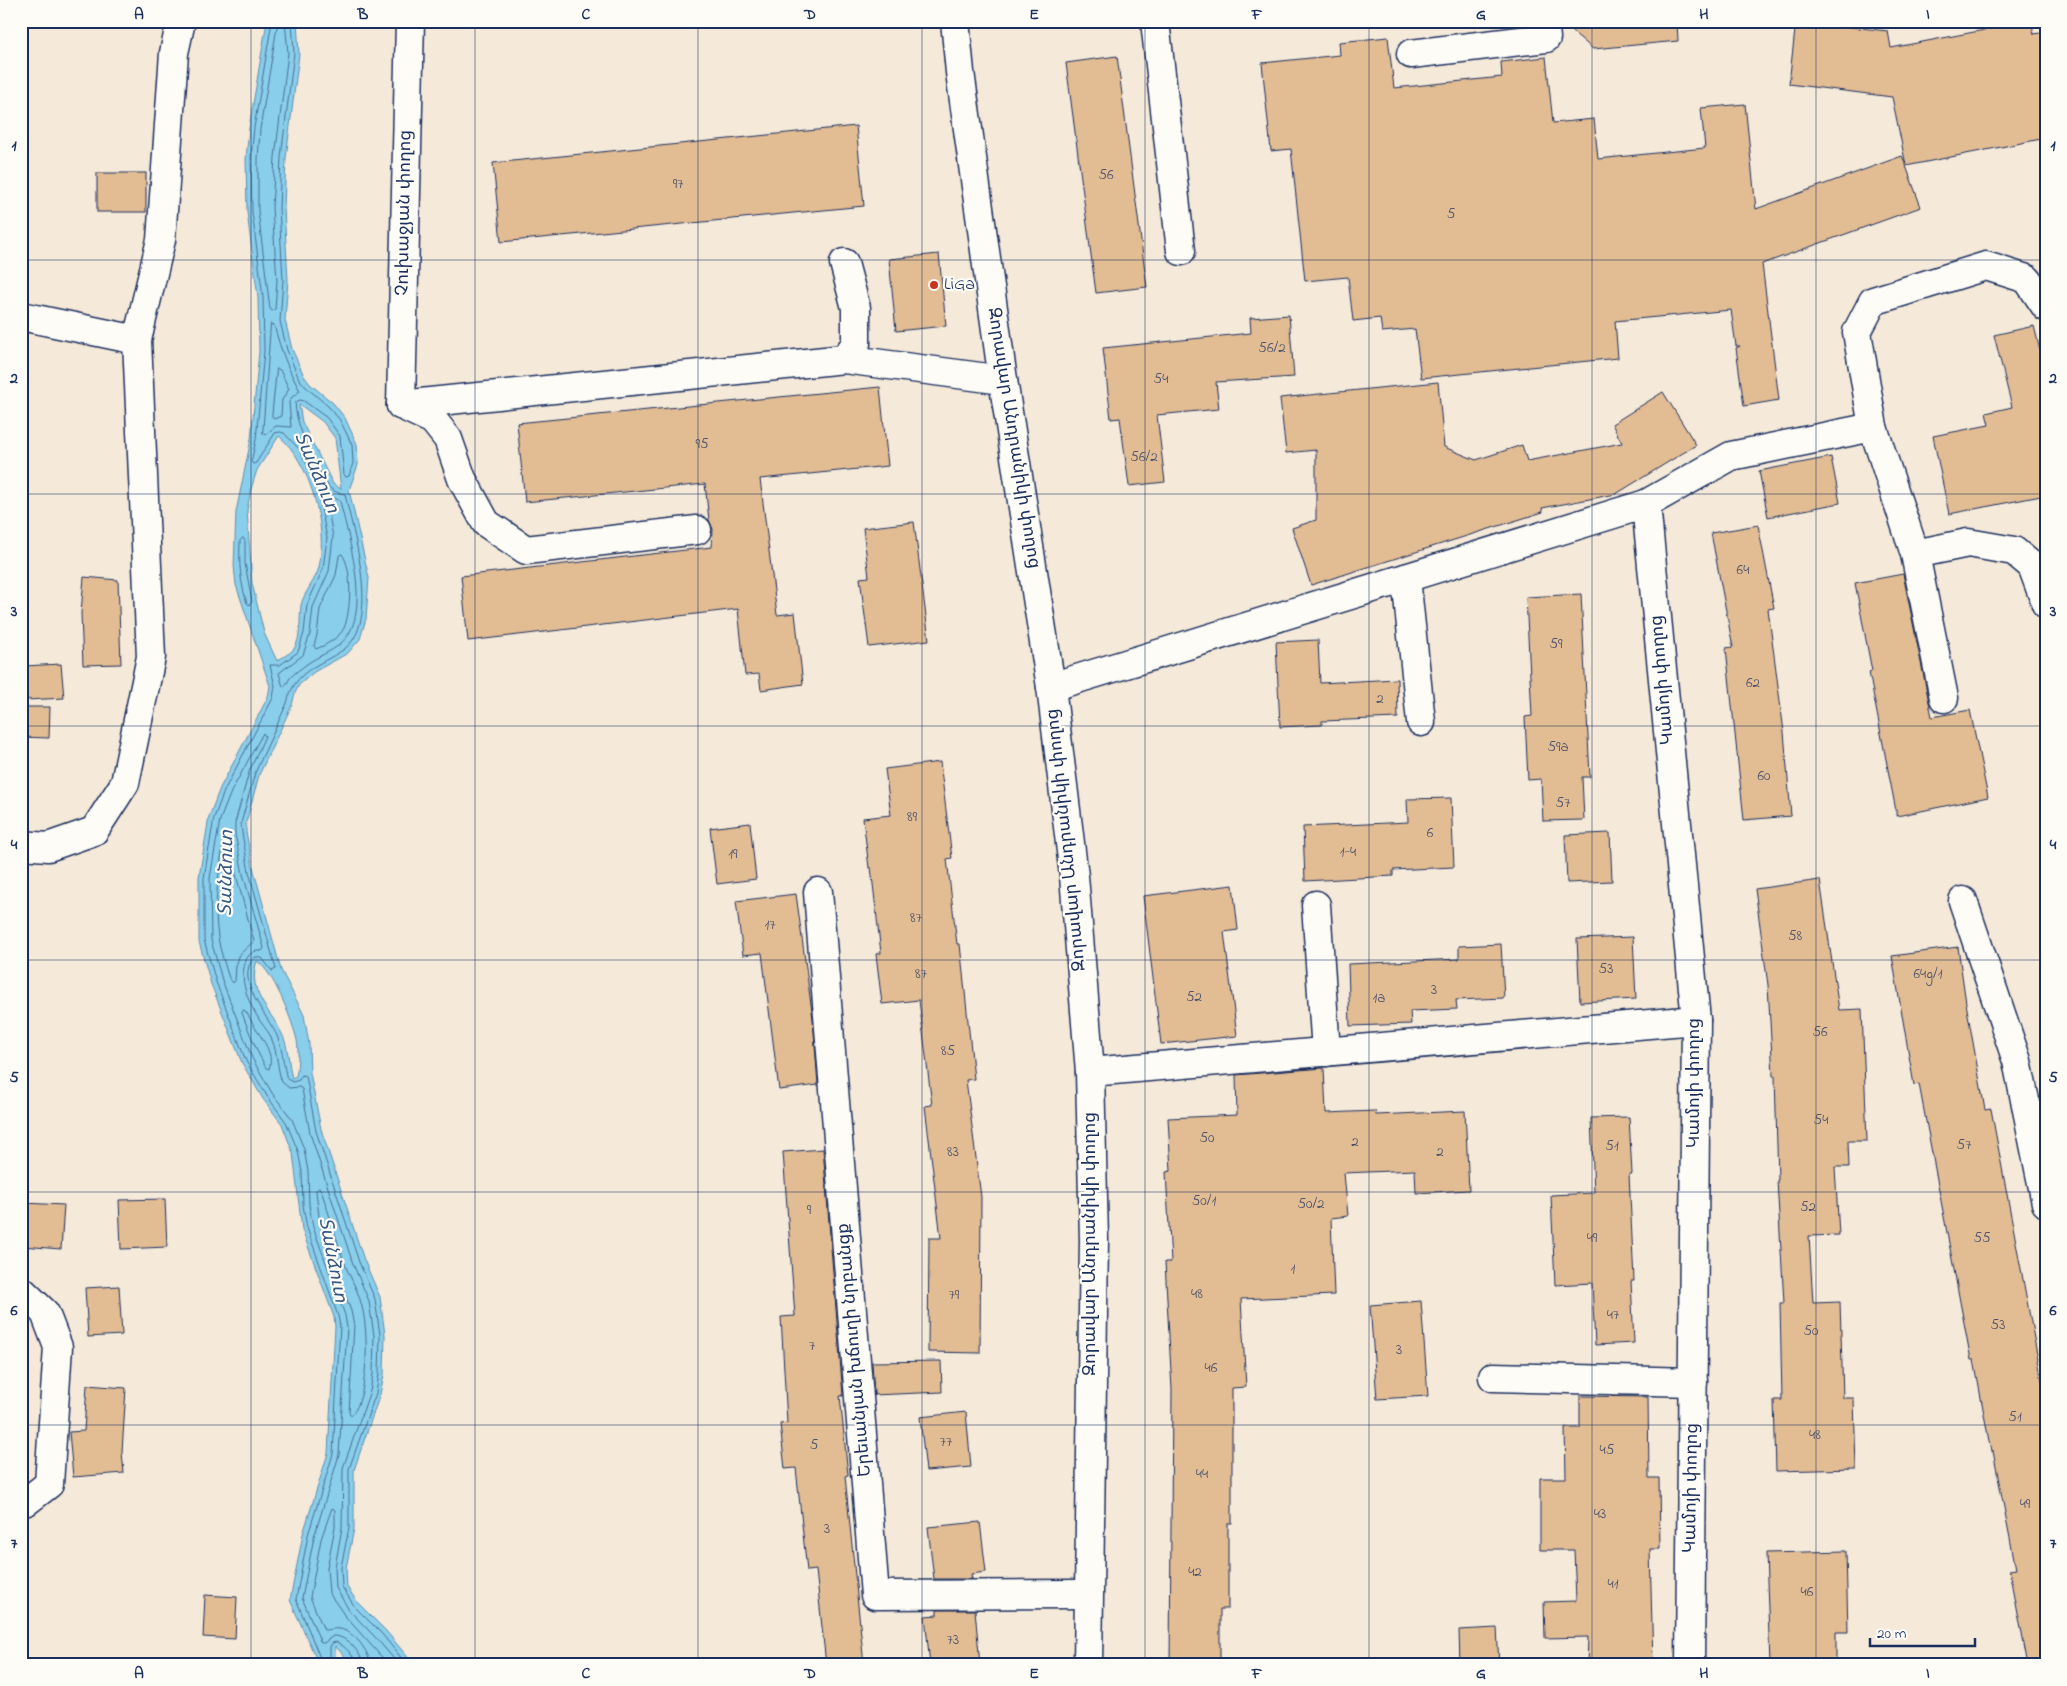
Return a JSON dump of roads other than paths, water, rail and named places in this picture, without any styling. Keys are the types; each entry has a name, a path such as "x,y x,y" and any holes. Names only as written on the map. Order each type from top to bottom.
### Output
{"main road":[{"path":"21,846 48,847 94,831 125,783 151,657 137,340 161,240 174,53 181,21"},
{"name":"Չուխաջյան փողոց","path":"401,405 411,21"},
{"name":"Զորավար Անդրանիկի փողոց","path":"955,21 960,72 1004,380 1051,687 1074,876 1090,1072 1094,1240 1088,1665"},
{"path":"1155,21 1182,252"},
{"path":"1411,54 1546,38 1544,21"},
{"path":"844,263 856,308 856,344 844,359"},
{"path":"1944,698 1915,554 1872,427 1857,332 1873,302 1986,266 2027,279 2046,307"},
{"path":"21,316 137,340"},
{"path":"401,405 844,359 1004,380"},
{"path":"401,405 433,420 448,439 462,478 486,524 526,550 697,530"},
{"path":"1051,687 1646,504 1731,456 1872,427"},
{"name":"Կամոյի փողոց","path":"1646,504 1696,1020 1690,1665"},
{"path":"1915,554 1968,543 2014,551 2032,566 2046,604"},
{"path":"1406,578 1421,722"},
{"name":"Երեւանյան խճուղի նրբանցք","path":"818,892 875,1595 1088,1594"},
{"path":"1963,901 2017,1061 2046,1203"},
{"path":"1316,905 1326,1052"},
{"path":"1090,1072 1696,1020"},
{"path":"21,1290 45,1313 58,1348 49,1484 27,1501 21,1503"},
{"path":"1493,1377 1693,1382"}],"water":[{"name":"Տանձուտ","path":"267,21 297,21 299,54 286,158 284,208 288,280 285,320 292,349 304,376 310,384 333,403 345,418 357,444 358,465 349,490 369,578 366,619 360,639 348,653 314,672 299,685 292,705 259,775 246,823 246,832 254,871 281,970 304,1015 309,1044 310,1073 321,1129 364,1260 380,1297 385,1335 384,1375 380,1394 354,1470 354,1529 346,1568 347,1587 358,1603 386,1631 411,1661 420,1665 353,1665 335,1646 335,1656 339,1665 319,1665 290,1600 303,1534 328,1453 334,1317 302,1230 293,1153 282,1124 263,1099 242,1063 211,984 199,942 199,877 209,817 220,788 268,697 270,686 236,585 234,566 236,512 251,439 259,351 258,298 247,212 246,159 249,128","holes":["299,404 323,422 335,438 341,489 333,484 302,422","279,436 290,447 308,478 314,496 321,533 319,567 301,605 298,640 293,650 277,661 264,633 252,583 247,510 257,470","257,961 269,975 286,1007 297,1040 298,1049 296,1076 292,1078 284,1037 257,991 255,972"]}],"place":[{"name":"LiGa","path":"934,285"}]}
